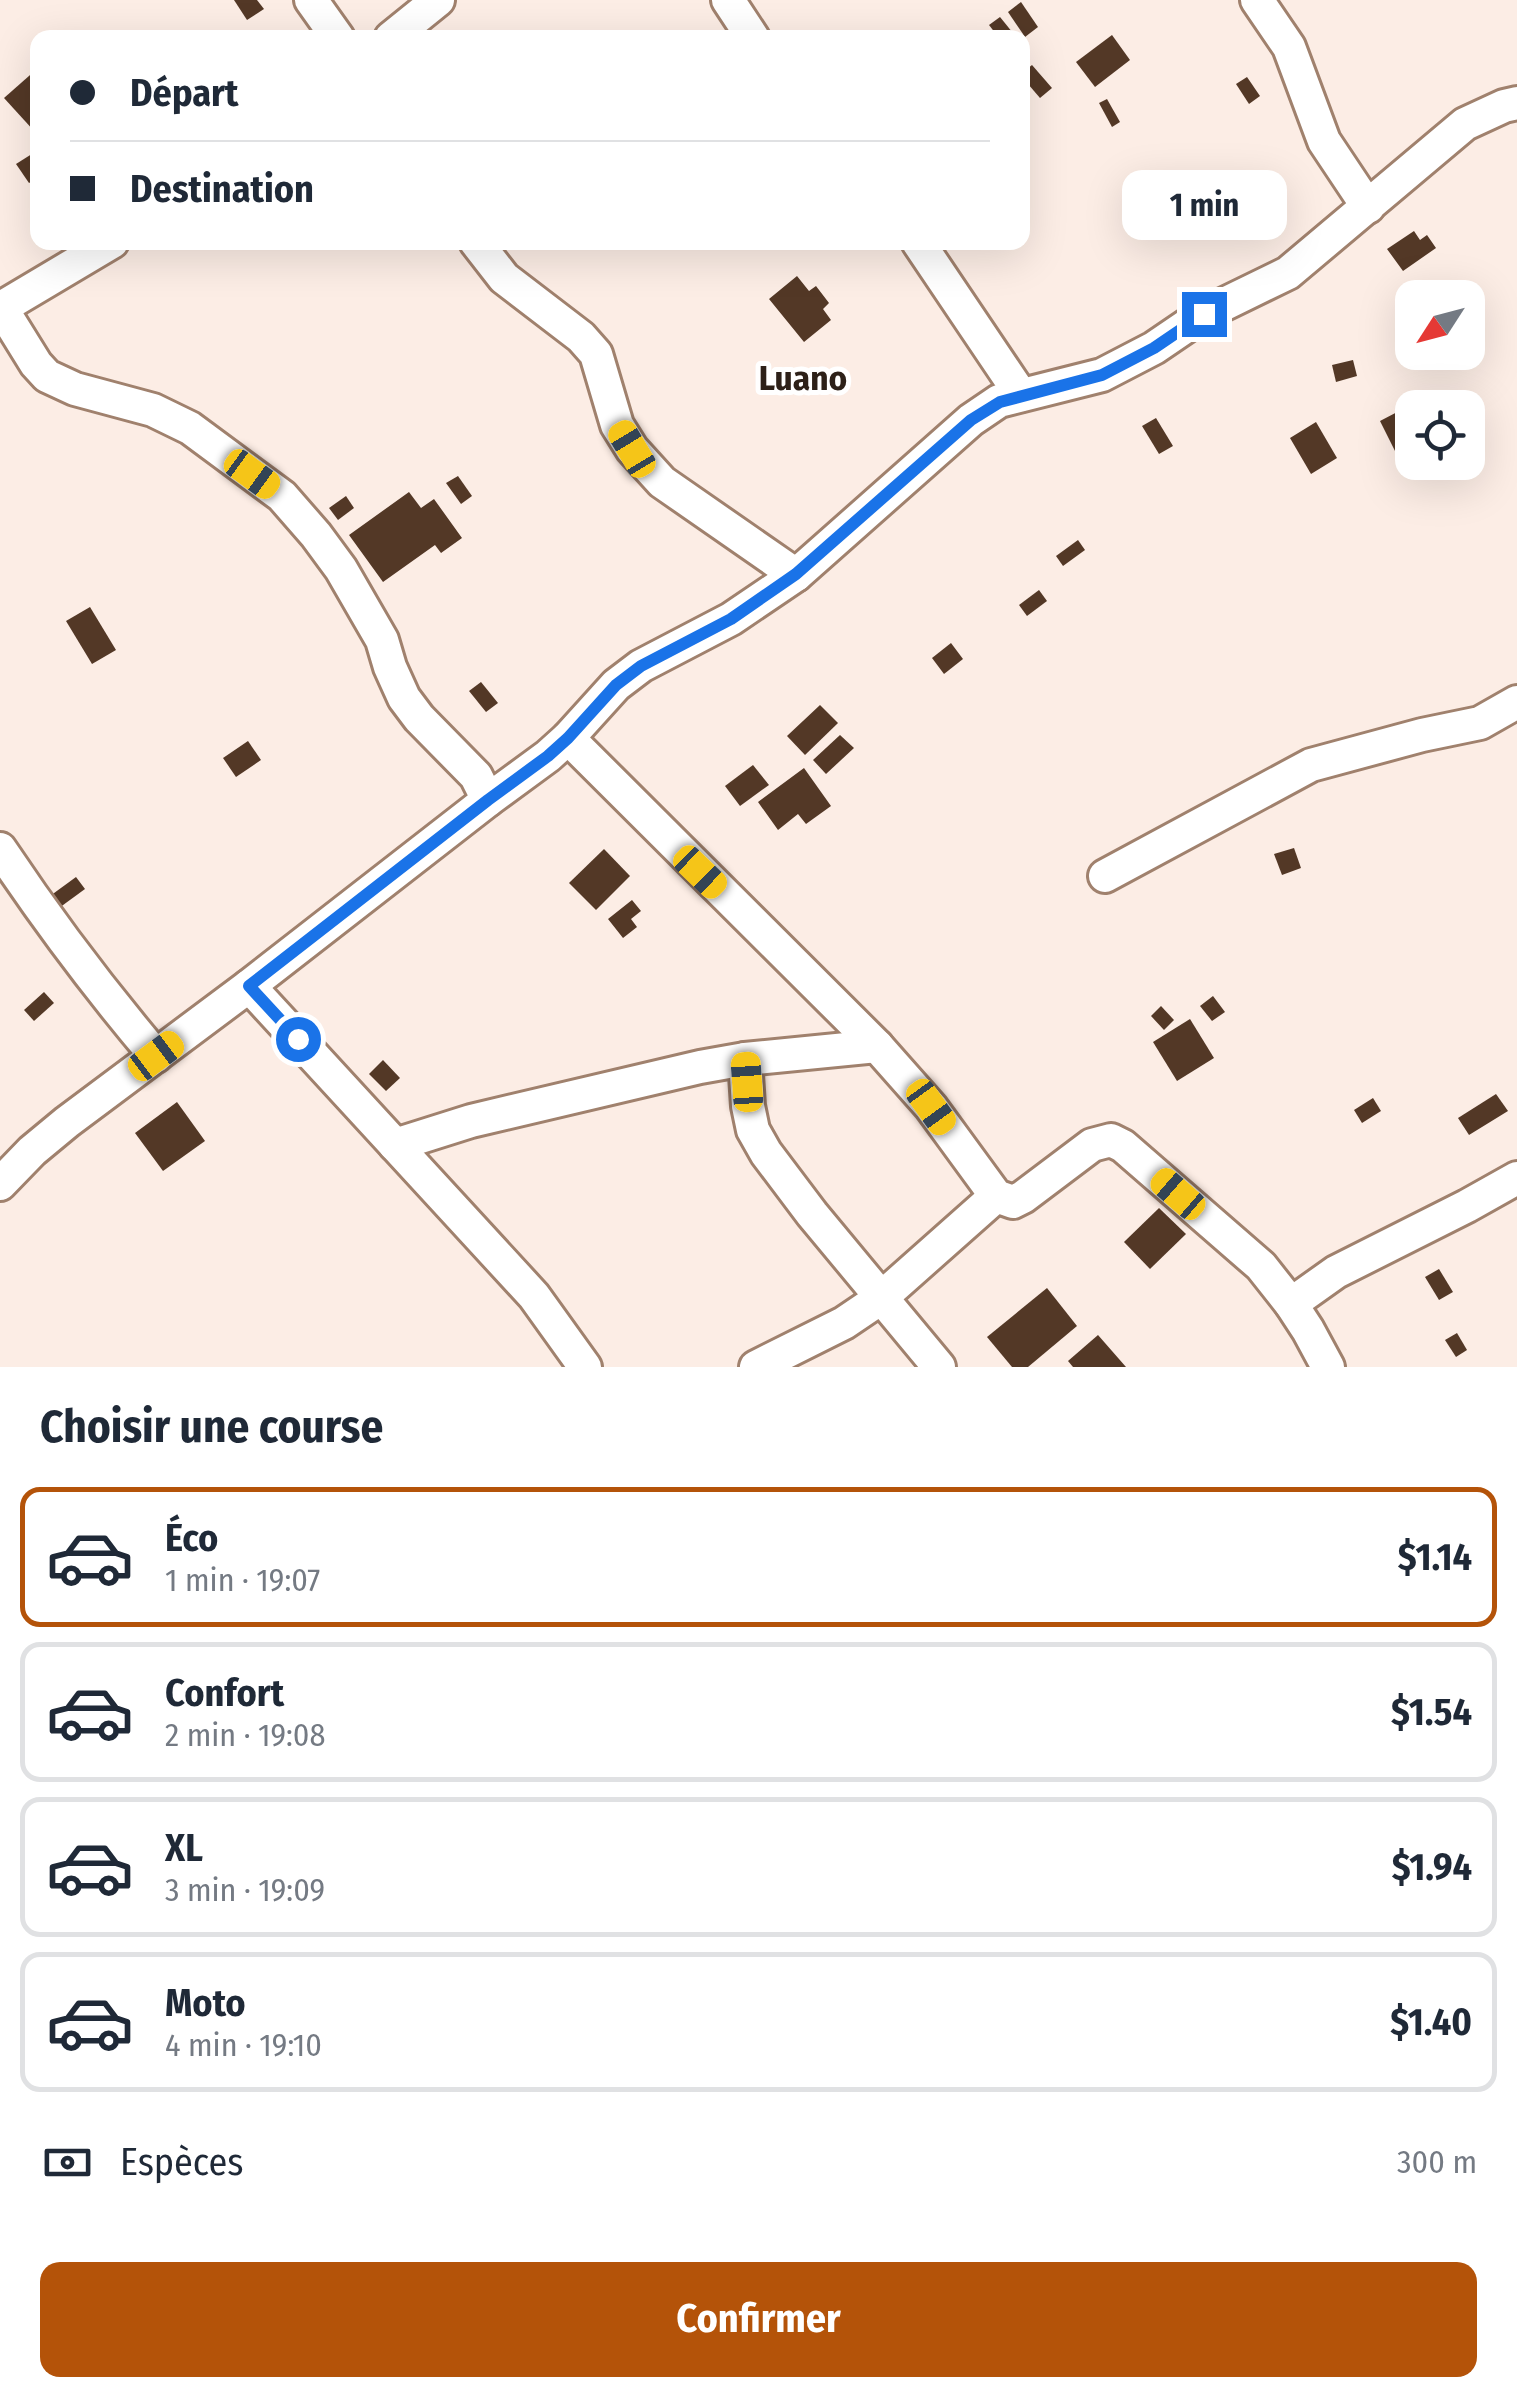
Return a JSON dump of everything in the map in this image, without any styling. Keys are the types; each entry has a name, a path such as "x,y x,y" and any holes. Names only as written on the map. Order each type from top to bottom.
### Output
{"street":[{"path":"312,0 333,30"},
{"path":"401,30 438,0"},
{"path":"728,0 748,30"},
{"path":"1257,0 1290,47 1324,142 1368,207"},
{"path":"0,1184 67,1122 532,769 568,738 616,685 641,666 731,619 796,574 971,420 1000,402 1102,375 1154,348 1204,314 1288,273 1465,124 1517,103"},
{"path":"98,250 1,307 36,364 46,376 75,389 152,410 190,428 282,496 341,569 382,640 404,698 476,776 488,800"},
{"path":"482,250 504,278 581,336 596,354 617,425 632,449 662,482 796,574"},
{"path":"923,250 1022,395"},
{"path":"1104,876 1311,765 1480,723 1517,702"},
{"path":"568,738 877,1046 931,1107 996,1196 1014,1202 1023,1198 1092,1145 1111,1140 1123,1146 1261,1266 1291,1304 1328,1367"},
{"path":"0,849 110,1002 156,1056"},
{"path":"249,986 534,1296 585,1367"},
{"path":"395,1145 471,1121 638,1080 746,1059 877,1046"},
{"path":"746,1059 748,1106 766,1153 940,1367"},
{"path":"1291,1304 1336,1272 1517,1178"},
{"path":"756,1367 844,1323 881,1298 996,1196"}],"building":[{"path":"234,0 257,0 264,9 247,20"},
{"path":"1021,2 1038,27 1030,33 1030,30 1020,30 1008,12"},
{"path":"1000,17 1011,30 993,30 989,25"},
{"path":"1112,35 1130,60 1095,87 1076,62"},
{"path":"1030,67 1052,88 1040,98 1030,86"},
{"path":"30,75 30,127 4,98"},
{"path":"1247,77 1260,96 1249,104 1236,84"},
{"path":"1107,99 1120,122 1112,127 1099,103"},
{"path":"30,155 30,182 29,183 16,164"},
{"path":"1414,231 1420,240 1427,235 1436,248 1403,271 1387,249"},
{"path":"797,276 809,291 816,286 829,303 823,309 831,320 804,342 769,299"},
{"path":"1353,360 1357,376 1336,382 1332,365"},
{"path":"1395,413 1395,451 1380,421"},
{"path":"1156,418 1173,446 1159,454 1142,426"},
{"path":"1316,422 1337,458 1311,474 1290,438"},
{"path":"458,476 472,496 461,504 446,483"},
{"path":"409,492 421,508 434,499 462,538 441,553 435,545 383,582 349,535"},
{"path":"346,496 354,508 338,520 329,508"},
{"path":"1078,540 1085,550 1063,566 1056,556"},
{"path":"1039,590 1047,601 1027,616 1019,605"},
{"path":"90,607 116,650 92,664 66,621"},
{"path":"951,643 963,659 944,674 932,658"},
{"path":"481,682 498,703 486,712 469,691"},
{"path":"820,705 838,723 805,755 787,736"},
{"path":"840,735 854,748 826,774 813,760"},
{"path":"248,741 261,760 236,777 223,758"},
{"path":"753,765 769,785 740,806 725,786"},
{"path":"804,768 831,806 806,824 798,814 778,830 758,802"},
{"path":"1294,848 1301,868 1282,875 1274,854"},
{"path":"604,849 630,876 596,910 569,883"},
{"path":"76,877 85,889 59,908 50,896"},
{"path":"632,900 641,911 631,919 637,927 623,938 608,919"},
{"path":"44,992 54,1003 34,1021 24,1010"},
{"path":"1213,996 1225,1012 1212,1021 1200,1006"},
{"path":"1161,1006 1174,1020 1164,1030 1151,1016"},
{"path":"1190,1019 1214,1058 1177,1081 1153,1042"},
{"path":"383,1060 400,1078 386,1091 369,1074"},
{"path":"1496,1094 1508,1111 1469,1135 1458,1118"},
{"path":"1373,1098 1381,1111 1362,1123 1354,1110"},
{"path":"177,1102 205,1141 163,1171 135,1133"},
{"path":"1159,1208 1186,1234 1150,1269 1124,1242"},
{"path":"1439,1269 1453,1292 1439,1300 1425,1277"},
{"path":"1047,1288 1077,1326 1028,1367 1012,1367 987,1337"},
{"path":"1457,1333 1467,1350 1456,1357 1445,1340"},
{"path":"1098,1335 1126,1367 1073,1367 1068,1361"}],"district":[{"name":"Luano","path":"803,378"}],"route":[{"path":"298,1039 249,986 548,756 616,685 641,666 757,603 796,574 971,420 1000,402 1102,375 1154,348 1204,314"}]}
